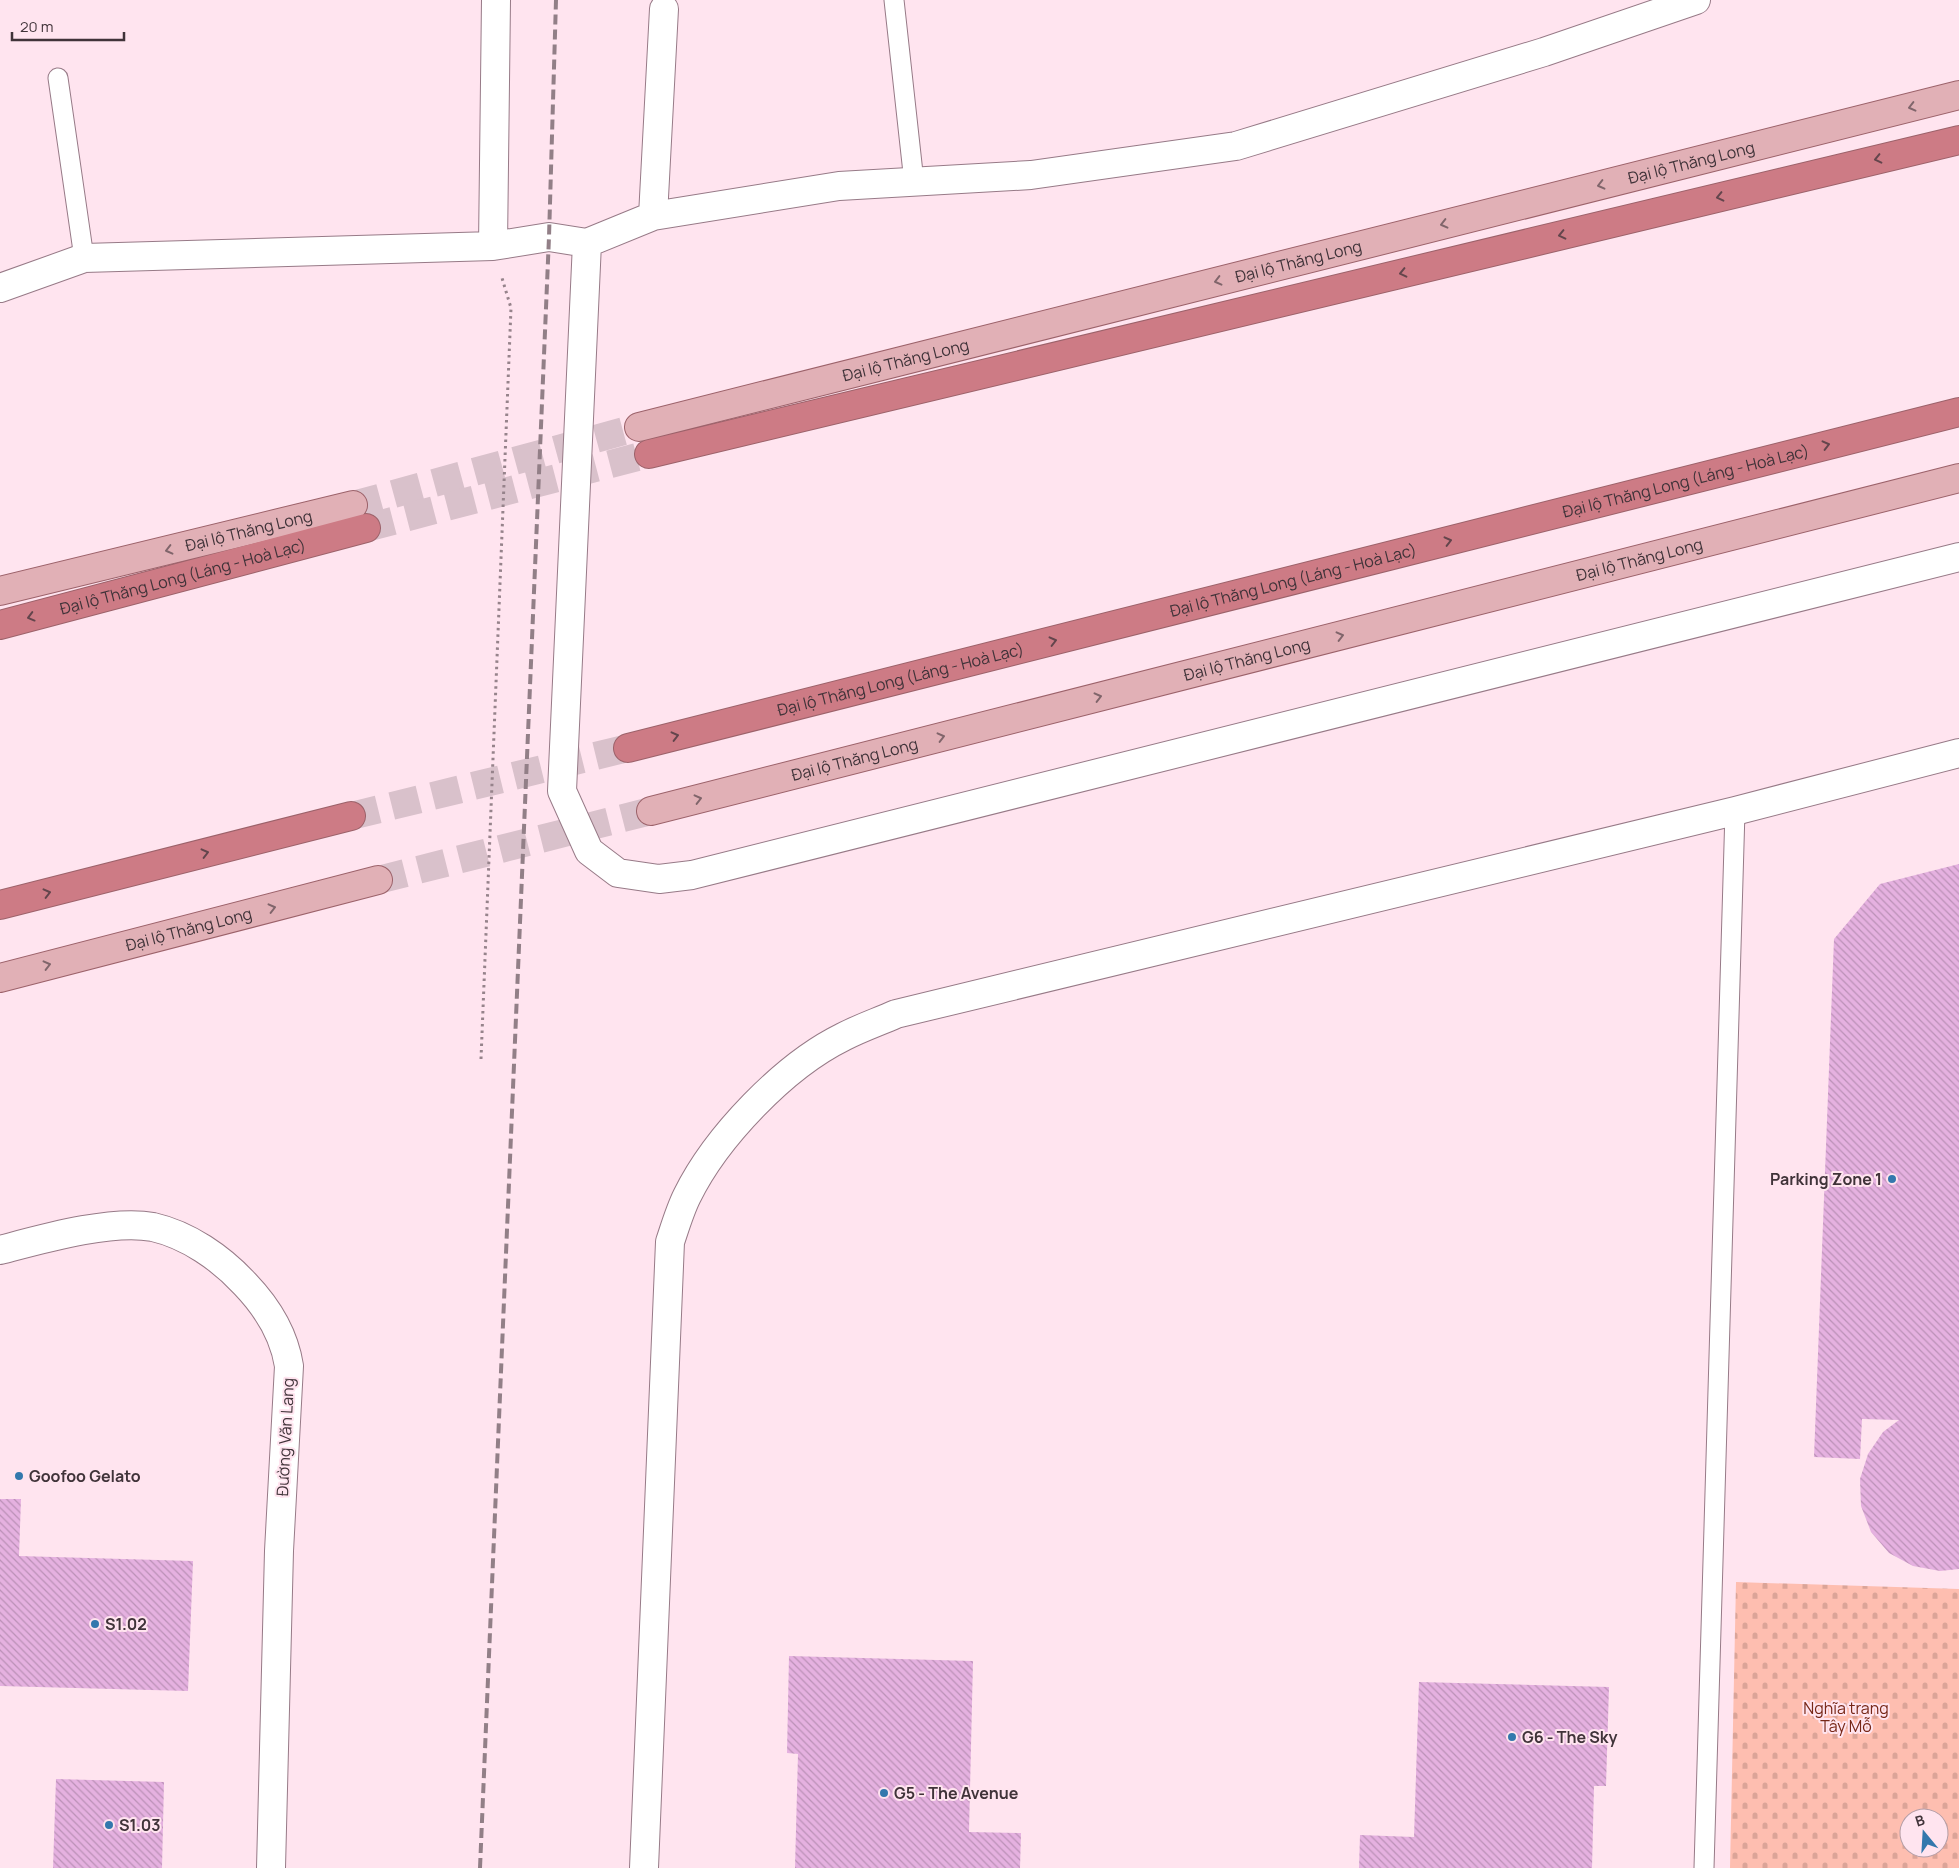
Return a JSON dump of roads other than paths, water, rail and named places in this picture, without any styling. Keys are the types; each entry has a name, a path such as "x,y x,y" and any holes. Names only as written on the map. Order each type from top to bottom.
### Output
{"highway":[{"path":"649,454 1959,140"},
{"name":"Đại lộ Thăng Long (Láng - Hoà Lạc)","path":"628,748 1959,412"},
{"name":"Đại lộ Thăng Long (Láng - Hoà Lạc)","path":"0,625 366,528"},
{"path":"0,904 351,816"}],"main road":[{"name":"Đại lộ Thăng Long","path":"639,427 1959,95"},
{"name":"Đại lộ Thăng Long","path":"651,811 1959,478"},
{"name":"Đại lộ Thăng Long","path":"0,592 353,505"},
{"name":"Đại lộ Thăng Long","path":"0,978 378,880"}],"street":[{"path":"493,246 496,0"},
{"path":"0,288 84,258 493,246 549,237 587,243 654,216 839,186 1031,175 1236,146 1544,52 1696,0"},
{"path":"654,216 664,9"},
{"path":"587,243 562,791 589,851 618,873 659,879 692,875 1959,557"},
{"path":"644,1868 670,1242 688,1195 717,1149 751,1107 795,1068 842,1037 896,1014 1735,811 1959,753"},
{"name":"Đường Văn Lang","path":"0,1250 61,1234 109,1227 152,1227 185,1238 219,1258 262,1302 280,1333 289,1366 279,1551 271,1868"}],"lane":[{"path":"894,0 914,182"},
{"path":"58,78 84,258"},
{"path":"1704,1868 1735,811"}],"tunnel":[{"path":"353,505 639,427"},
{"path":"366,528 649,454"},
{"path":"351,816 628,748"},
{"path":"378,880 651,811"}],"railway":[{"path":"480,1868 549,237 556,0"}],"place":[{"name":"Parking Zone 1","path":"1892,1179"},
{"name":"Goofoo Gelato","path":"19,1476"},
{"name":"S1.02","path":"95,1624"},
{"name":"G6 - The Sky","path":"1512,1737"},
{"name":"G5 - The Avenue","path":"884,1793"},
{"name":"S1.03","path":"109,1825"}],"park label":[{"name":"Nghĩa trang Tây Mỗ","path":"1846,1717"}]}
